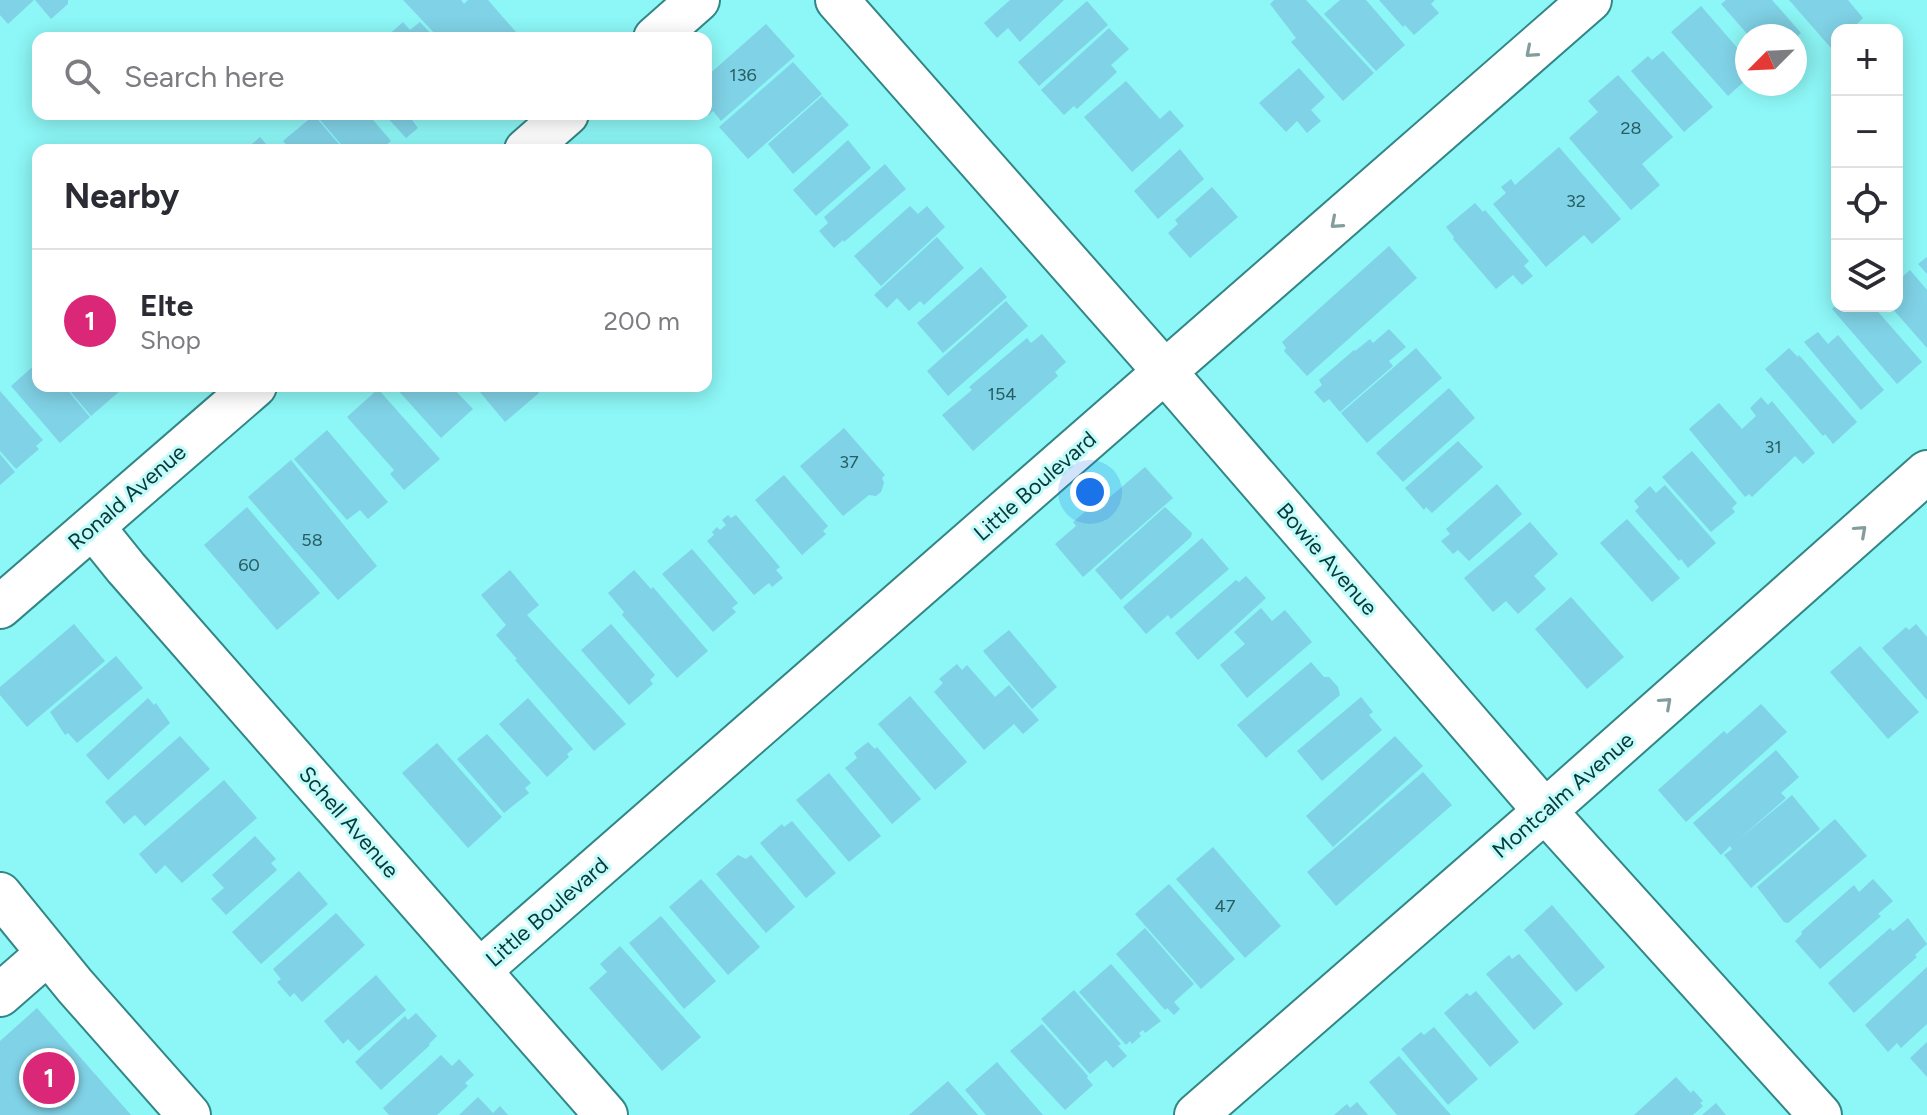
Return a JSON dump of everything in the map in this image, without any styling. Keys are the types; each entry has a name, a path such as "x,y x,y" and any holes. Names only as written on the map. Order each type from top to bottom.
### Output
{"street":[{"path":"662,32 698,0"},
{"name":"Bowie Avenue","path":"837,0 1166,373 1545,811 1820,1115"},
{"name":"Little Boulevard","path":"480,970 1590,0"},
{"path":"533,144 560,120"},
{"name":"Ronald Avenue","path":"0,607 248,392"},
{"name":"Montcalm Avenue","path":"1196,1115 1927,472"},
{"name":"Schell Avenue","path":"93,527 606,1115"},
{"path":"0,894 189,1115"},
{"path":"0,995 48,953"}],"building":[{"path":"0,0 34,0 8,24 0,15"},
{"path":"35,0 68,0 68,4 51,19"},
{"path":"403,0 461,0 464,4 468,0 488,0 516,32 433,32"},
{"path":"1010,0 1064,0 1020,42 1008,28 997,38 984,23"},
{"path":"1274,0 1306,0 1374,73 1343,101 1291,42 1296,38 1270,4"},
{"path":"1340,0 1366,0 1405,45 1376,71 1324,14"},
{"path":"1379,0 1435,0 1431,4 1439,13 1414,35"},
{"path":"1726,0 1772,0 1793,24 1738,24 1721,4"},
{"path":"1789,0 1848,0 1863,18 1857,24 1831,24 1831,48"},
{"path":"1087,1 1108,25 1039,86 1018,62"},
{"path":"1701,6 1735,45 1735,90 1728,96 1671,32"},
{"path":"403,22 410,30 420,22 429,32 392,32"},
{"path":"766,24 795,56 721,121 712,112 712,72"},
{"path":"1109,28 1129,49 1111,65 1117,72 1077,109 1074,106 1064,115 1041,90"},
{"path":"1663,51 1713,107 1684,132 1631,71 1648,56 1652,60"},
{"path":"793,62 822,94 748,159 719,127"},
{"path":"1299,68 1325,97 1311,110 1321,121 1307,133 1297,121 1286,132 1259,103"},
{"path":"1618,75 1673,137 1642,164 1660,185 1631,210 1569,138 1598,112 1588,101"},
{"path":"1126,81 1160,119 1170,110 1184,126 1132,172 1084,117"},
{"path":"822,96 849,125 793,174 768,144"},
{"path":"308,120 318,120 339,144 286,144 283,141"},
{"path":"320,120 373,120 391,141 387,144 341,144"},
{"path":"390,120 412,120 418,128 406,138"},
{"path":"260,137 266,144 252,144"},
{"path":"848,140 871,168 816,216 793,190"},
{"path":"1559,147 1621,219 1592,244 1584,235 1546,267 1493,204 1506,193 1501,187 1511,179 1515,185"},
{"path":"1180,149 1204,179 1158,219 1134,191"},
{"path":"885,164 906,189 834,248 819,231 828,223 824,217"},
{"path":"1212,187 1238,217 1190,258 1168,233 1178,224 1175,220"},
{"path":"1475,203 1483,212 1485,210 1529,261 1524,266 1533,276 1522,285 1513,275 1496,289 1446,227"},
{"path":"910,206 918,214 927,206 945,227 881,286 854,256"},
{"path":"937,237 964,268 924,305 920,301 909,311 897,298 887,308 874,295"},
{"path":"1389,246 1417,278 1307,376 1284,351 1286,348 1282,342"},
{"path":"1927,257 1927,274 1918,264"},
{"path":"981,267 1007,297 943,353 917,323"},
{"path":"1910,270 1927,290 1927,348 1895,312 1903,312 1903,276"},
{"path":"1006,301 1028,326 948,396 927,371"},
{"path":"1835,312 1878,312 1922,362 1897,384"},
{"path":"1389,329 1406,347 1389,361 1393,366 1340,412 1329,399 1324,403 1314,392 1322,385 1319,380 1354,350 1370,339 1373,343"},
{"path":"1818,332 1828,344 1838,335 1884,390 1861,410 1804,342"},
{"path":"1042,334 1066,362 1055,372 1058,376 973,451 942,415 972,390 969,387 1027,338 1031,343"},
{"path":"1416,348 1442,378 1367,443 1341,413"},
{"path":"1789,348 1799,355 1857,422 1833,444 1765,369"},
{"path":"32,367 32,392 69,392 90,417 60,443 11,386"},
{"path":"1449,388 1475,418 1403,482 1376,453"},
{"path":"0,391 43,440 36,446 39,449 16,469 0,451"},
{"path":"71,392 119,392 91,416"},
{"path":"375,392 381,392 440,459 404,490 390,474 394,470 347,417"},
{"path":"400,392 457,392 473,409 441,438"},
{"path":"480,392 538,392 539,393 505,422"},
{"path":"1761,397 1768,405 1772,401 1815,453 1803,464 1795,456 1752,497 1749,494 1745,497 1689,429 1719,403 1742,429 1756,416 1750,408"},
{"path":"844,428 885,475 881,492 876,496 869,495 843,516 800,466"},
{"path":"327,430 388,502 368,519 360,510 347,520 294,459"},
{"path":"1458,441 1483,467 1432,513 1426,507 1424,510 1405,488"},
{"path":"1692,451 1737,503 1732,508 1735,512 1711,532 1662,477"},
{"path":"0,454 15,472 0,485"},
{"path":"291,460 377,566 338,600 248,497"},
{"path":"1145,467 1173,498 1083,577 1055,544 1076,526 1073,522 1093,505 1096,509"},
{"path":"784,475 828,526 823,531 826,534 802,555 755,500"},
{"path":"1497,484 1522,514 1469,561 1458,550 1453,554 1441,541 1450,534 1446,529"},
{"path":"1665,485 1716,543 1688,568 1635,511 1639,507 1634,501 1650,486 1656,493"},
{"path":"247,507 320,593 277,630 204,545"},
{"path":"1165,507 1192,533 1191,537 1121,600 1095,570"},
{"path":"728,515 731,518 736,515 780,567 776,570 783,578 772,587 769,583 754,595 707,541 717,527 720,530 726,525 722,520"},
{"path":"1627,519 1680,578 1652,602 1600,543"},
{"path":"1530,522 1558,554 1534,576 1546,589 1518,614 1506,601 1493,612 1464,578"},
{"path":"1202,538 1229,569 1171,619 1168,615 1146,634 1123,607"},
{"path":"692,549 738,603 732,608 736,612 713,632 662,574"},
{"path":"510,570 539,605 527,615 626,724 594,751 496,635 506,625 481,595"},
{"path":"634,570 651,589 653,587 708,651 677,678 622,615 624,612 608,593"},
{"path":"1246,576 1266,598 1198,660 1175,633 1236,580 1239,582"},
{"path":"1571,597 1624,657 1587,689 1535,629"},
{"path":"1261,608 1272,621 1285,610 1312,642 1247,698 1220,665 1245,644 1234,632"},
{"path":"74,624 105,661 27,727 0,695 0,687"},
{"path":"611,624 655,675 650,680 653,684 629,705 581,650"},
{"path":"1916,624 1927,637 1927,700 1882,648 1906,627 1909,630"},
{"path":"1009,630 1057,687 1032,709 983,651"},
{"path":"1860,646 1919,712 1888,739 1830,672"},
{"path":"116,656 143,688 77,743 68,733 65,735 50,712"},
{"path":"1311,662 1338,687 1340,695 1266,758 1237,725"},
{"path":"957,664 962,670 967,665 995,697 1009,685 1039,720 1023,734 1014,724 984,750 934,692 943,683 939,679"},
{"path":"910,696 967,762 935,790 878,724"},
{"path":"1361,697 1373,712 1369,715 1382,730 1322,781 1297,751"},
{"path":"148,698 154,705 156,703 170,723 108,780 86,755"},
{"path":"528,698 573,749 567,754 569,757 547,777 499,724"},
{"path":"1761,704 1787,732 1686,822 1658,790 1724,731 1727,734"},
{"path":"487,734 531,783 525,788 529,793 504,813 457,759"},
{"path":"180,736 210,769 145,826 135,815 124,824 105,802"},
{"path":"1395,736 1423,766 1333,847 1306,816"},
{"path":"868,742 875,749 877,747 921,799 892,824 845,768 857,758 854,753"},
{"path":"437,743 502,817 468,848 402,773"},
{"path":"1776,750 1799,777 1781,793 1786,798 1738,840 1792,795 1820,829 1751,888 1724,855 1732,849 1730,846 1721,855 1693,823"},
{"path":"1423,772 1452,805 1336,906 1307,872"},
{"path":"829,773 881,836 849,862 796,800"},
{"path":"224,780 257,818 182,883 165,865 156,874 139,854"},
{"path":"1835,819 1867,856 1788,923 1784,922 1757,887"},
{"path":"792,821 836,873 806,898 760,843 782,824 784,827"},
{"path":"255,836 276,859 271,863 277,870 226,915 211,899 224,888 212,875"},
{"path":"1213,847 1281,926 1245,958 1176,879"},
{"path":"738,855 746,859 751,855 795,907 766,933 716,874"},
{"path":"299,871 328,904 261,964 232,932"},
{"path":"701,879 760,947 728,975 669,907"},
{"path":"1873,879 1893,901 1878,914 1881,916 1820,969 1795,941 1854,885 1859,892"},
{"path":"1169,884 1235,959 1201,989 1135,914"},
{"path":"1552,905 1605,967 1576,992 1524,930"},
{"path":"336,913 365,945 302,1002 294,993 290,997 277,982 281,979 273,969"},
{"path":"661,916 716,981 684,1009 629,943"},
{"path":"1908,918 1927,944 1915,955 1917,957 1854,1013 1828,983 1890,928 1893,931"},
{"path":"1145,928 1194,984 1174,1002 1180,1009 1174,1015 1167,1008 1165,1010 1116,954"},
{"path":"620,946 701,1037 662,1071 589,988 607,972 600,964"},
{"path":"1519,954 1563,1004 1534,1030 1486,974 1509,955 1512,959"},
{"path":"1111,964 1161,1021 1145,1033 1143,1030 1139,1033 1141,1036 1132,1044 1130,1041 1126,1045 1079,992"},
{"path":"1927,967 1927,1024 1901,1048 1897,1043 1888,1052 1865,1025"},
{"path":"376,975 406,1010 359,1051 348,1039 343,1044 324,1021"},
{"path":"1074,990 1121,1044 1118,1046 1127,1056 1113,1068 1106,1060 1090,1074 1041,1019"},
{"path":"1476,991 1519,1042 1490,1067 1444,1013 1467,993 1470,996"},
{"path":"37,1008 131,1115 0,1115 0,1041"},
{"path":"416,1013 437,1036 381,1090 355,1062 405,1016 408,1020"},
{"path":"1042,1024 1093,1085 1065,1110 1010,1051"},
{"path":"1434,1027 1478,1079 1448,1105 1401,1049 1421,1032 1424,1035"},
{"path":"1927,1042 1927,1077 1910,1058"},
{"path":"441,1055 452,1066 459,1059 474,1075 465,1083 468,1086 437,1115 389,1115 383,1108"},
{"path":"1399,1056 1451,1115 1397,1115 1369,1082"},
{"path":"997,1062 1043,1115 986,1115 965,1090"},
{"path":"1676,1077 1691,1093 1693,1090 1703,1101 1700,1103 1703,1106 1693,1115 1634,1115"},
{"path":"948,1081 978,1115 909,1115"},
{"path":"478,1097 493,1113 500,1106 508,1115 459,1115"},
{"path":"1357,1102 1368,1115 1334,1115 1347,1104 1350,1108"},
{"path":"1716,1103 1726,1115 1702,1115"}],"place":[{"name":"Elte","path":"49,1078"}]}
